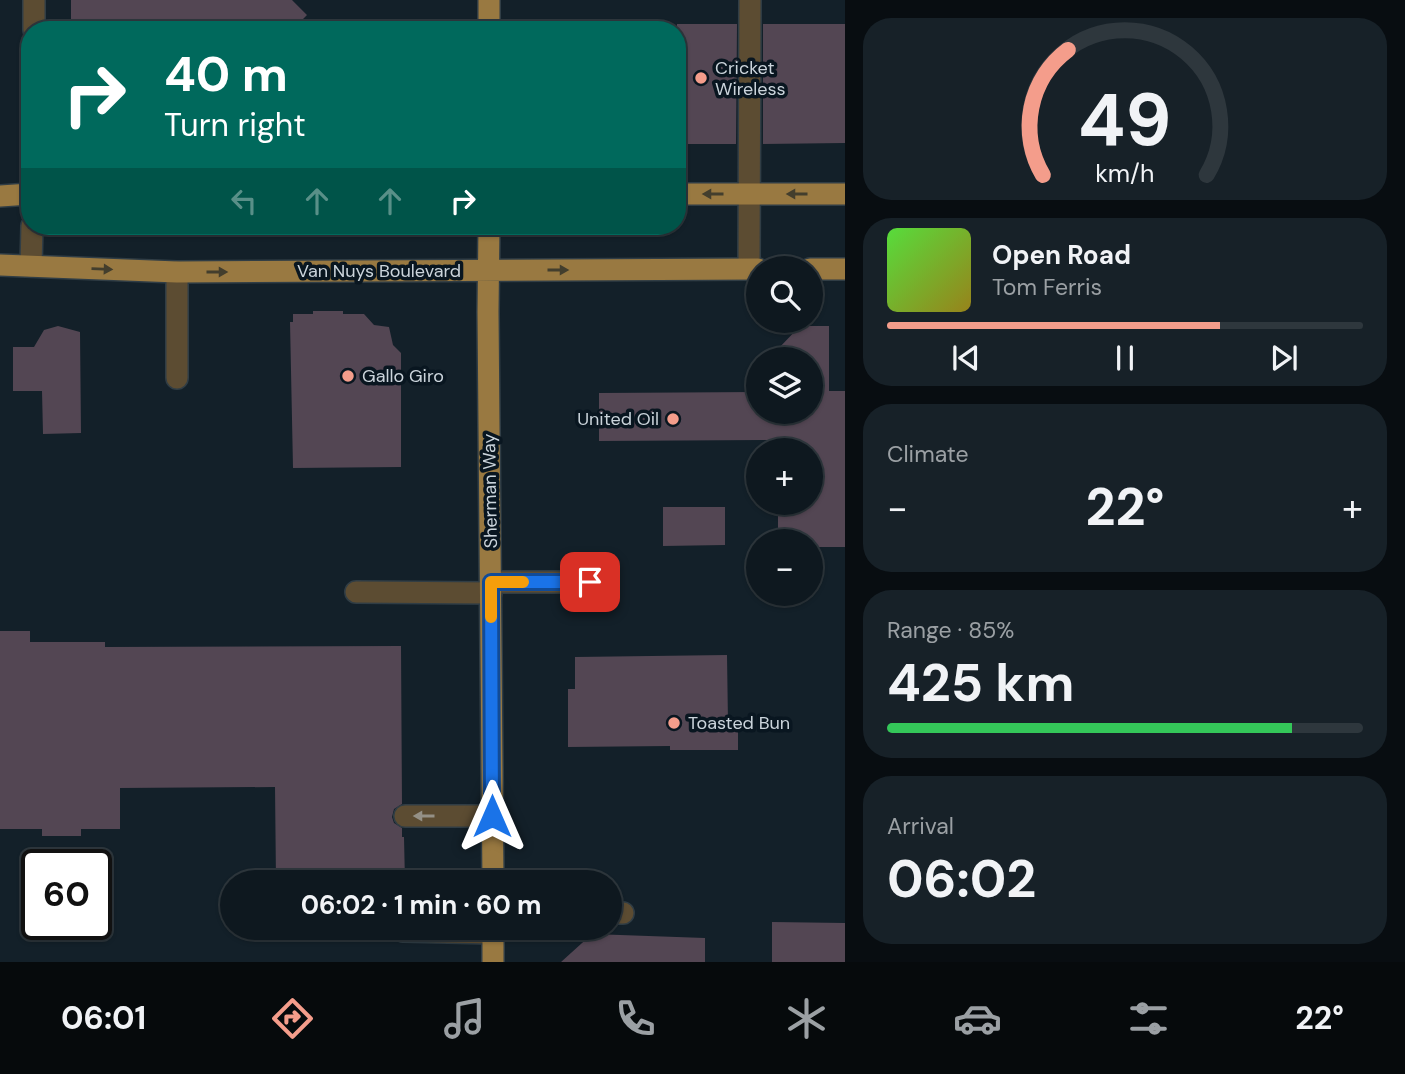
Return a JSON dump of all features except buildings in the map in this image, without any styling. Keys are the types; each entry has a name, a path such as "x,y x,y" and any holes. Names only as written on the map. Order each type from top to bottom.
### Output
{"main road":[{"path":"489,0 489,21"},
{"path":"0,195 21,194"},
{"path":"686,194 845,194"},
{"name":"Sherman Way","path":"489,235 493,870"},
{"name":"Van Nuys Boulevard","path":"0,265 177,272 746,269"},
{"path":"823,269 845,269"},
{"path":"493,940 493,962"}],"lane":[{"path":"34,0 34,21"},
{"path":"750,0 748,194 752,256"},
{"path":"31,266 32,235"},
{"path":"177,272 177,378"},
{"path":"356,592 590,582"},
{"path":"405,816 492,816"}],"slow traffic":[{"path":"491,617 491,582 523,582"}],"place":[{"name":"Cricket Wireless","path":"701,78"},
{"name":"Gallo Giro","path":"348,376"},
{"name":"United Oil","path":"673,419"},
{"name":"Toasted Bun","path":"674,723"}],"route":[{"path":"492,816 491,582 590,582"}]}
